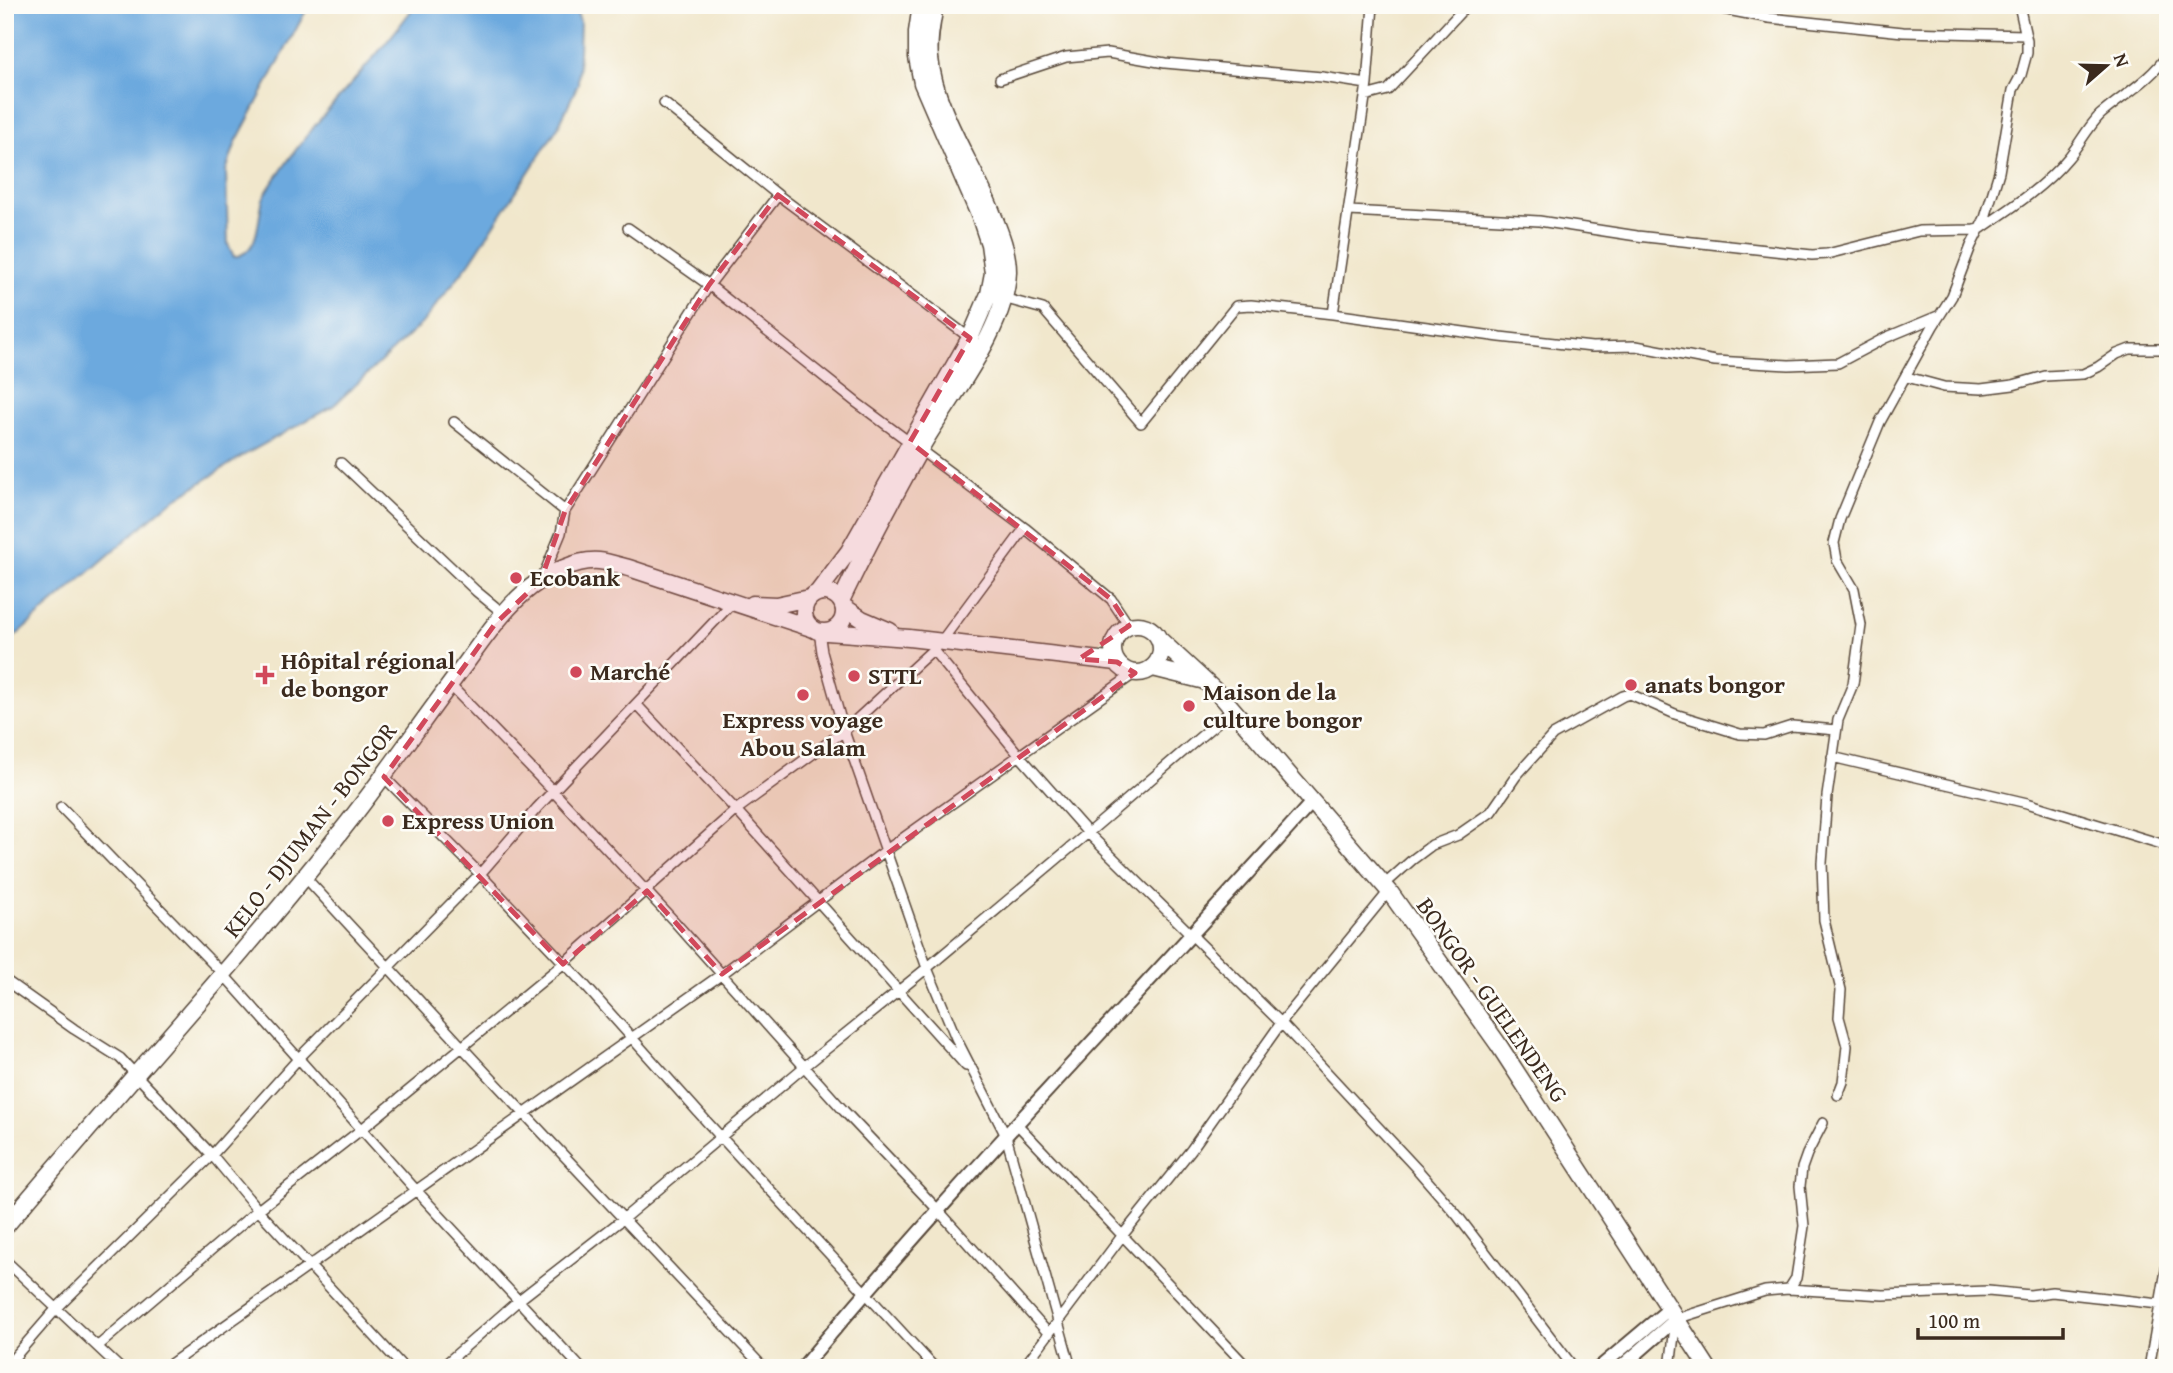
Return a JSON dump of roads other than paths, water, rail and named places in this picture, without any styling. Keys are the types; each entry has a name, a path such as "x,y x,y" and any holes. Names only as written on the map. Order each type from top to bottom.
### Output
{"highway":[{"path":"921,5 917,57 922,83 980,217 989,244 993,273 989,294 970,338 915,446 842,604 841,623 820,631 807,622 804,612 849,551 915,446 983,347 999,313 1008,271 1002,239 934,81 930,36 935,5"},
{"name":"KELO - DJUMAN - BONGOR","path":"5,1227 134,1074 224,975 384,777 504,614 541,580 582,563 601,561 820,631 909,638"},
{"path":"814,595 834,594 842,604"},
{"name":"KELO - DJUMAN - BONGOR","path":"732,603 776,605 814,595"},
{"name":"KELO - DJUMAN - BONGOR","path":"842,604 862,619 936,646 1117,662"},
{"path":"1067,658 1092,650 1123,630 1143,625 1156,633 1160,640 1161,655 1153,668 1135,673 1117,662 1113,648 1123,630"},
{"name":"BONGOR - GUELENDENG","path":"1160,640 1233,709 1386,888 1498,1044 1707,1368"},
{"path":"1153,668 1206,682"}],"street":[{"path":"1333,314 1367,84 1373,5"},
{"path":"1365,96 1388,90 1467,5"},
{"path":"1702,5 1769,18 1903,32 2026,35"},
{"path":"1838,1095 1843,1082 1847,1046 1839,1017 1841,990 1824,920 1822,863 1836,730 1839,712 1853,684 1860,625 1854,589 1837,560 1833,550 1834,543 1840,519 1876,432 1952,296 1985,218 1996,185 2013,90 2024,67 2027,53 2019,5"},
{"path":"1000,79 1066,57 1108,53 1165,62 1367,84"},
{"path":"1349,211 1539,221 1637,236 1812,255 1840,251 1919,231 1980,229 2026,197 2067,160 2099,116 2152,73 2168,54"},
{"path":"664,103 778,195 970,338"},
{"path":"541,580 561,533 565,511 709,285 778,195"},
{"path":"628,228 709,285 1025,528 1111,599 1123,630"},
{"path":"1003,298 1043,309 1141,423 1236,306 1251,305 1333,314 1564,344 1636,346 1715,361 1815,365 1844,361 1885,338 1940,315"},
{"path":"1907,377 1944,387 1981,389 2013,385 2045,376 2082,374 2123,351 2168,349"},
{"path":"454,422 565,511"},
{"path":"341,463 475,591 504,614"},
{"path":"98,1346 258,1210 362,1129 563,964 736,810 844,731 936,646 1025,528"},
{"path":"5,1367 57,1308 212,1155 299,1058 480,874 553,791 732,603"},
{"path":"820,631 822,652 844,731 926,968 956,1038 1006,1136 1072,1368"},
{"path":"936,646 1019,755 1088,833 1281,1023 1457,1215 1574,1368"},
{"path":"165,1368 415,1189 632,1039 885,852 1135,673"},
{"path":"450,685 647,891 1049,1334"},
{"path":"1023,1368 1122,1236 1191,1150 1281,1023 1386,888 1412,860 1433,845 1458,835 1491,812 1516,776 1553,735 1630,694 1675,714 1740,734 1764,735 1792,726 1836,730"},
{"path":"637,705 736,810 975,1076"},
{"path":"441,1368 519,1300 722,1138 1233,709"},
{"path":"1832,757 2027,803 2168,846"},
{"path":"384,777 480,874 935,1368"},
{"path":"802,1368 866,1291 1016,1123 1192,936 1312,802"},
{"path":"61,807 224,975 415,1189 582,1368"},
{"path":"305,877 387,968 463,1045 764,1368"},
{"path":"5,980 74,1030 120,1058 212,1155 258,1210 404,1368"},
{"path":"1016,1123 1248,1368"},
{"path":"1789,1289 1796,1278 1804,1226 1800,1186 1802,1168 1823,1123"},
{"path":"2150,1368 2164,1305 2168,1259"},
{"path":"5,1260 120,1368"},
{"path":"1599,1368 1672,1314 1765,1291 1789,1289 1883,1295 1988,1291 2030,1295 2052,1292 2164,1305"},
{"path":"1620,1368 1672,1314"},
{"path":"1670,1368 1672,1314"},
{"path":"1067,1352 1081,1368"}],"water":[{"path":"5,5 309,5 236,142 226,171 228,244 234,257 243,254 253,242 263,199 272,183 298,147 415,5 574,5 580,21 578,84 558,127 470,262 422,323 333,406 244,455 165,506 5,645"}],"place":[{"name":"Ecobank","path":"516,578"},
{"name":"Marché","path":"576,672"},
{"name":"Hôpital régional de bongor","path":"265,675"},
{"name":"STTL","path":"854,676"},
{"name":"anats bongor","path":"1631,685"},
{"name":"Express voyage Abou Salam","path":"803,695"},
{"name":"Maison de la culture bongor","path":"1189,706"},
{"name":"Express Union","path":"388,821"}]}
